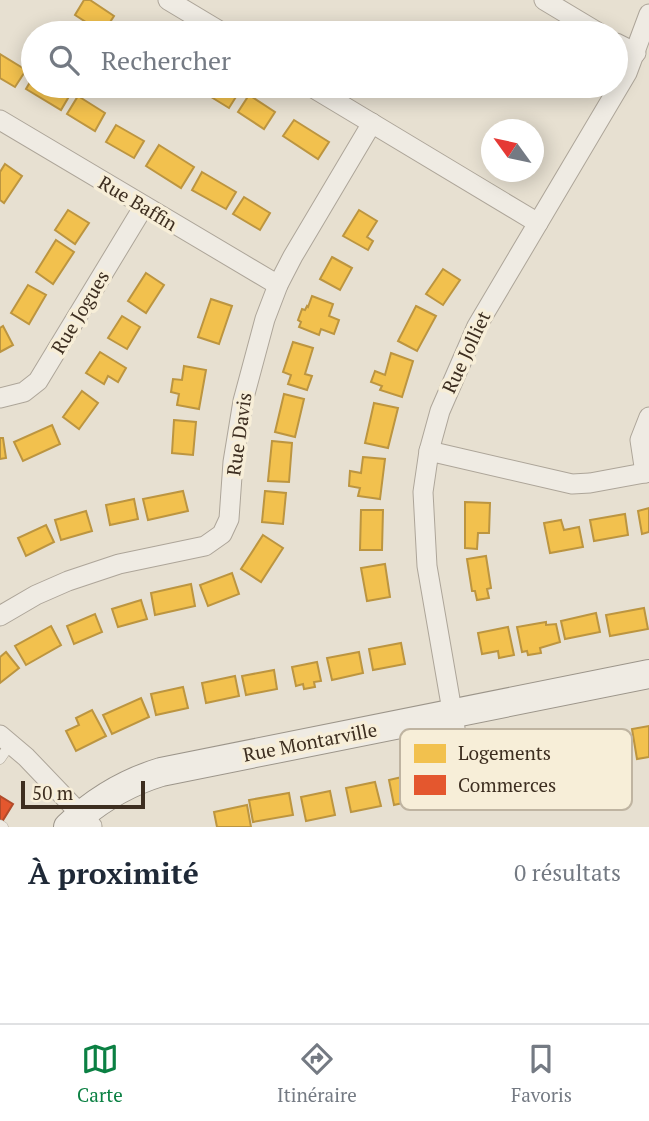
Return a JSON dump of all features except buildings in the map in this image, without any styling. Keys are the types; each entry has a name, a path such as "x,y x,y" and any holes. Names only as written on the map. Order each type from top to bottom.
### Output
{"street":[{"path":"168,0 203,21"},
{"path":"544,0 579,21"},
{"name":"Rue Jolliet","path":"628,68 649,13"},
{"path":"628,49 636,53"},
{"path":"330,98 538,223"},
{"name":"Rue Jolliet","path":"453,720 425,544 423,492 429,451 440,411 466,347 489,303 612,98"},
{"name":"Rue Baffin","path":"0,120 278,285"},
{"name":"Rue Davis","path":"0,615 68,581 119,564 205,546 222,534 229,519 236,442 247,380 265,318 278,285 372,123"},
{"name":"Rue Jogues","path":"0,398 24,392 38,381 144,206"},
{"path":"429,451 572,484 590,483 647,472 640,440 649,417"},
{"name":"Rue Montarville","path":"453,720 649,674"},
{"name":"Rue Montarville","path":"402,729 649,688"},
{"name":"Rue Montarville","path":"83,823 114,791 161,772 400,729"},
{"path":"4,746 83,823"}]}
